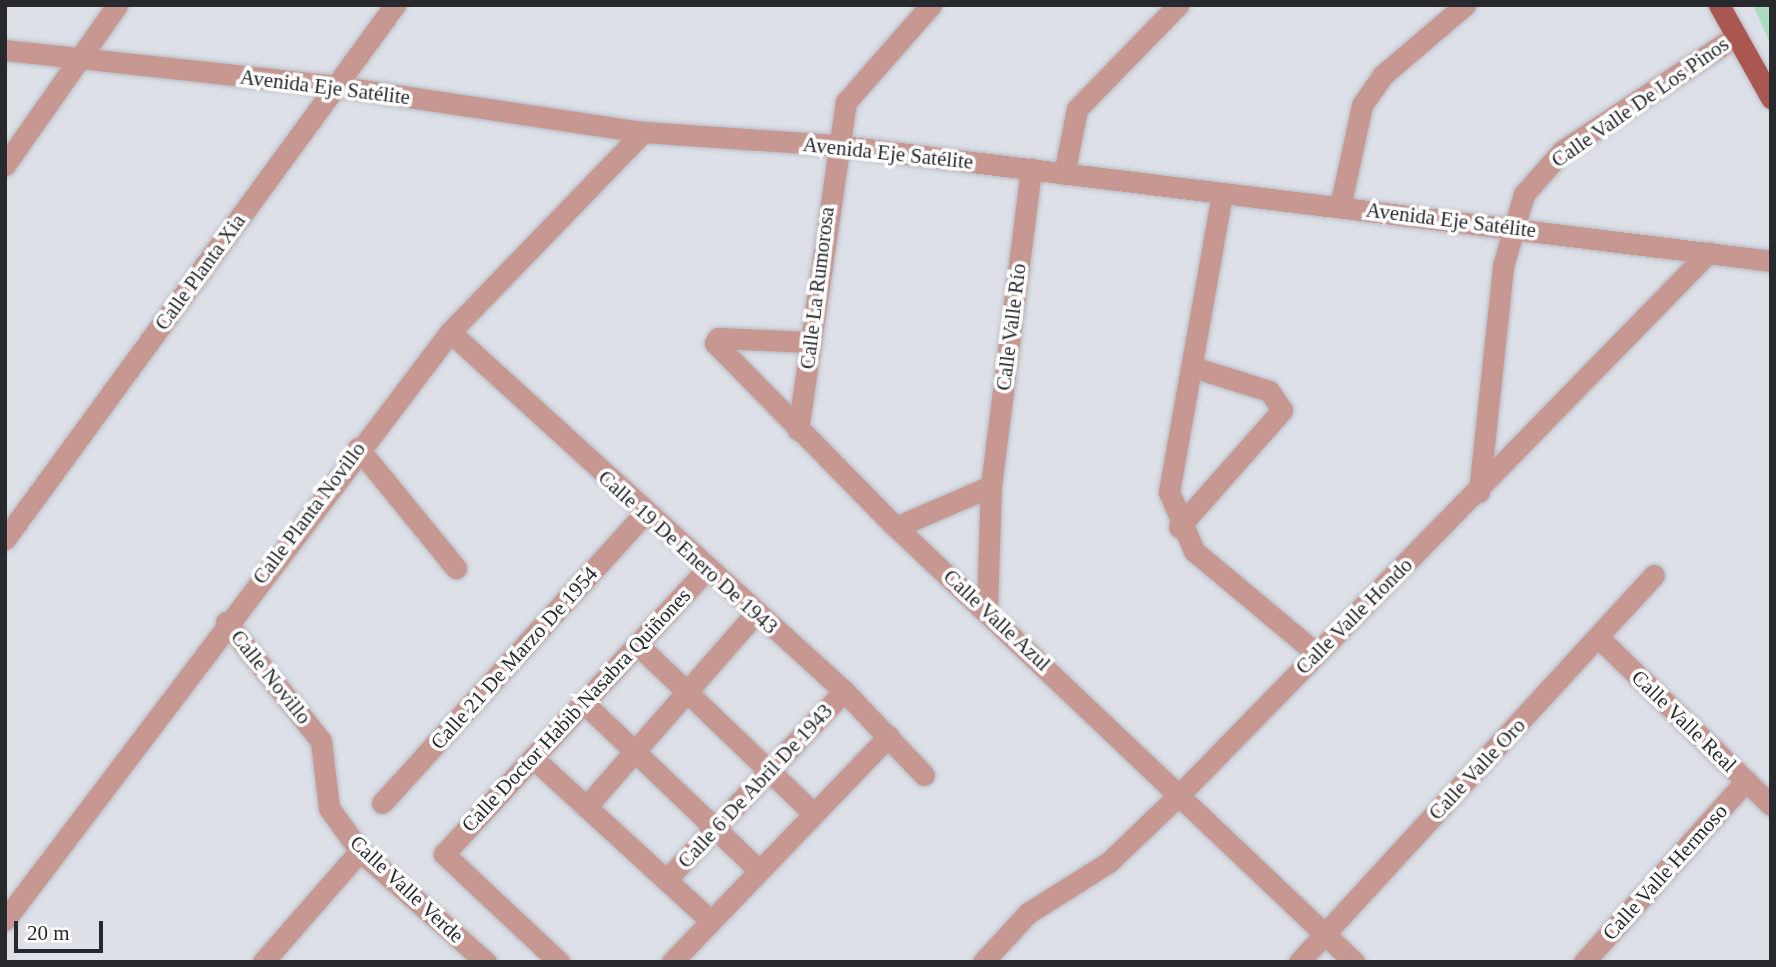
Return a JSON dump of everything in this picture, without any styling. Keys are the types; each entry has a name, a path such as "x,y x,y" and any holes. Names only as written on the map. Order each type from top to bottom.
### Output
{"main road":[{"path":"1719,5 1771,98"}],"street":[{"path":"5,164 117,5"},
{"name":"Calle Planta Xia","path":"5,539 394,5"},
{"name":"Calle La Rumorosa","path":"798,430 835,145 850,92 931,5"},
{"path":"1064,174 1077,109 1178,5"},
{"path":"1340,206 1362,105 1383,75 1465,5"},
{"name":"Calle Valle De Los Pinos","path":"1479,492 1509,227 1539,173 1562,150 1736,36"},
{"name":"Avenida Eje Satélite","path":"5,50 335,86 643,132 835,145 1771,261"},
{"name":"Calle Planta Novillo","path":"5,920 226,622 450,331 643,132"},
{"name":"Calle Valle Río","path":"987,610 991,485 1031,169"},
{"path":"1222,194 1169,492 1179,527 1194,551 1316,653"},
{"name":"Calle Valle Hondo","path":"983,962 1028,913 1109,862 1180,794 1316,653 1479,492 1709,252"},
{"name":"Calle 19 De Enero De 1943","path":"450,331 706,570 844,691 924,775"},
{"name":"Calle Valle Azul","path":"810,341 718,338 715,343 895,527 987,610 1354,962"},
{"path":"1179,527 1282,410 1269,391 1193,367"},
{"path":"358,448 456,568"},
{"path":"895,527 991,485"},
{"name":"Calle 21 De Marzo De 1954","path":"382,803 645,513"},
{"name":"Calle Doctor Habib Nasabra Quiñones","path":"559,962 445,858 446,850 639,646 706,570"},
{"name":"Calle Valle Oro","path":"1298,962 1654,575"},
{"path":"586,807 755,614"},
{"name":"Calle Novillo","path":"226,622 316,733"},
{"name":"Calle Valle Real","path":"1598,637 1771,805"},
{"path":"639,646 811,812"},
{"name":"Calle 6 De Abril De 1943","path":"666,880 844,691"},
{"path":"584,703 758,869"},
{"name":"Calle Valle Verde","path":"316,733 329,808 360,850 486,962"},
{"path":"672,962 811,812 889,737"},
{"path":"533,758 711,920"},
{"name":"Calle Valle Hermoso","path":"1584,962 1746,781"},
{"path":"263,962 360,850"}],"green space":[{"path":"1753,5 1771,5 1771,45"}]}
